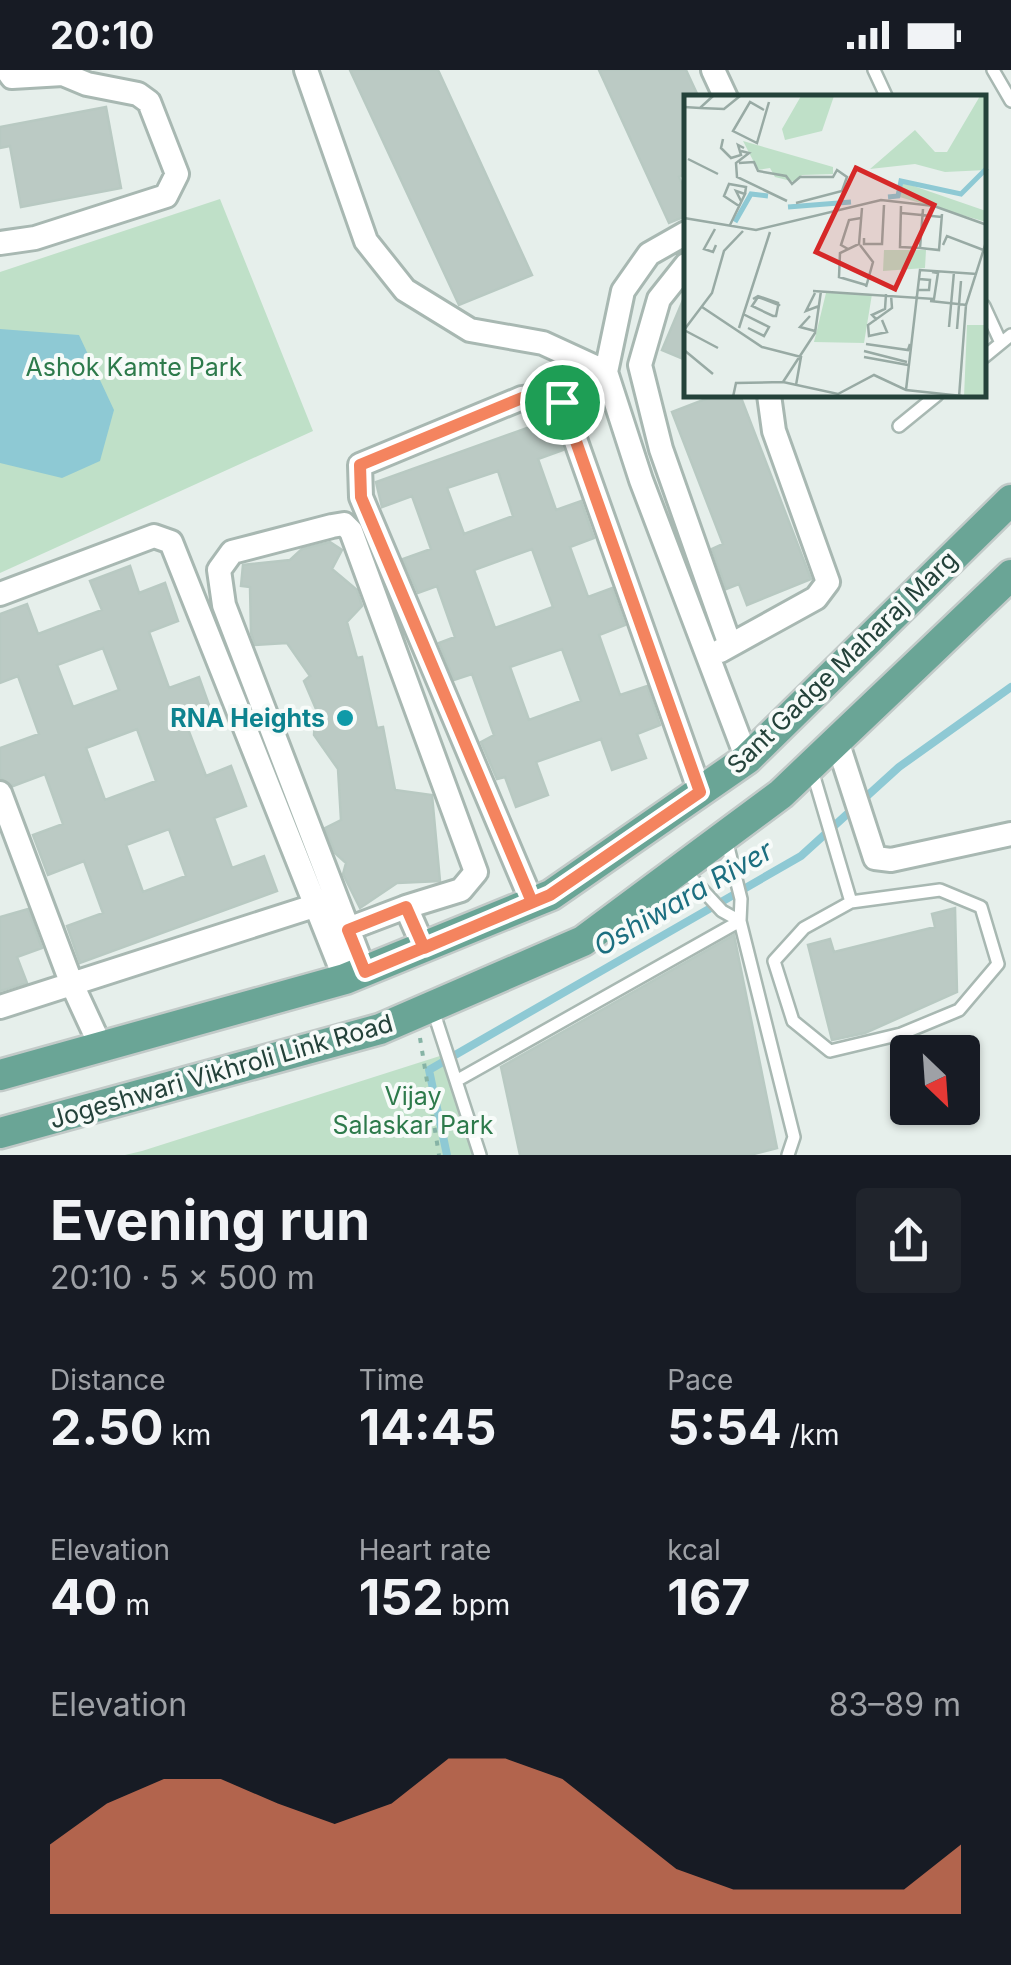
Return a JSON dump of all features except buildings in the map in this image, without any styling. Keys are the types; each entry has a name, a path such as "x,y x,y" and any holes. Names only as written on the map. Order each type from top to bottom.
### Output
{"main road":[{"name":"Sant Gadge Maharaj Marg","path":"0,1075 355,976 550,895 748,759 1011,500"},
{"name":"Jogeshwari Vikhroli Link Road","path":"0,1133 380,1029 583,942 725,836 810,766 1011,575"}],"street":[{"path":"0,243 52,233 166,196 177,174 148,102 138,94 86,84 63,74 12,76 7,70"},
{"path":"306,70 366,241 405,290 470,330 543,342 606,372"},
{"path":"713,70 725,95"},
{"path":"684,234 649,254 624,291 606,372 641,480 748,759"},
{"path":"684,268 659,299 640,365 661,449 730,645"},
{"path":"532,902 361,497 360,465 522,398 550,394 562,402 700,792"},
{"path":"708,658 816,598 828,582 774,430 769,398"},
{"path":"348,930 461,890 476,872 350,531 344,524 232,552 219,570 224,605 348,930 355,976"},
{"path":"0,594 154,536 171,542 314,906 355,976"},
{"path":"837,741 873,854 885,861 1011,834"},
{"path":"0,793 71,982 101,1047"},
{"path":"0,1007 314,906"},
{"path":"406,907 424,948"}],"lane":[{"path":"874,70 885,95"},
{"path":"993,70 1011,101"},
{"path":"986,309 1006,339 986,355"},
{"path":"899,426 933,398"},
{"path":"810,766 851,902"},
{"path":"725,836 739,890 740,921 794,1137 788,1155"},
{"path":"682,868 716,905 740,921"},
{"path":"940,890 981,906 998,964 960,1010 901,1034 830,1051 793,1021 774,961 804,928 851,902 940,890"},
{"path":"456,1081 740,921"},
{"path":"424,1010 450,1060 480,1155"}],"path":[{"path":"424,1010 440,1155"}],"green space":[{"name":"Ashok Kamte Park","path":"220,199 313,431 0,573 0,272"},
{"name":"Vijay Salaskar Park","path":"443,1055 472,1155 125,1155 142,1151"}],"water":[{"path":"0,329 79,335 114,410 100,461 62,478 0,463"}],"waterway":[{"name":"Oshiwara River","path":"447,1155 429,1070 801,856 899,767 1011,687"}],"place":[{"name":"RNA Heights","path":"345,718"}],"route":[{"path":"562,402 550,394 522,398 360,465 361,497 532,902 424,948 406,907 348,930 365,972 550,895 700,792 562,402"}]}
